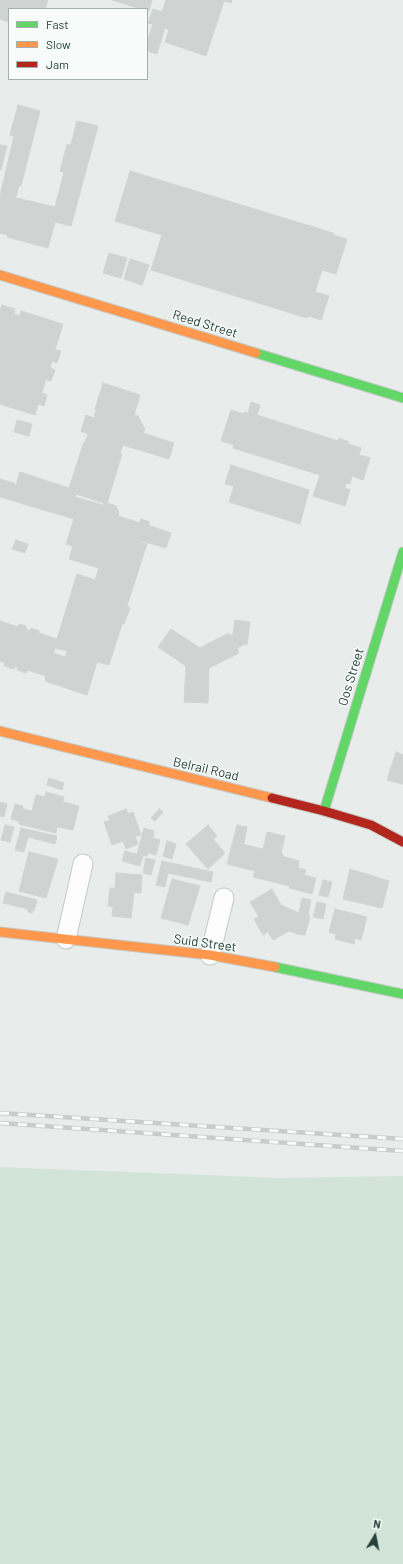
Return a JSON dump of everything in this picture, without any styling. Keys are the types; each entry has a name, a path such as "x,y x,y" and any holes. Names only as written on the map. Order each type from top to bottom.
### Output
{"street":[{"name":"Reed Street","path":"0,275 403,398"},
{"name":"Oos Street","path":"324,810 403,552"},
{"name":"Belrail Road","path":"0,731 324,810 371,825 403,842"},
{"path":"66,939 83,864"},
{"path":"210,956 224,898"},
{"name":"Suid Street","path":"0,932 210,956 297,971 403,994"}],"green space":[{"path":"0,1167 280,1178 403,1176 403,1564 0,1564"}],"building":[{"path":"0,0 48,0 45,8 8,8 8,22 0,19"},
{"path":"112,0 152,0 149,11 148,8 138,8"},
{"path":"166,0 232,0 231,3 224,1 206,56 165,42 169,30 165,28 157,54 148,51 148,39 153,24 148,23 153,9 162,12"},
{"path":"18,105 40,111 21,186 19,185 15,201 17,198 55,207 64,172 60,171 67,144 71,145 77,121 98,126 71,226 55,222 48,248 7,237 8,235 0,233 0,196 14,136 10,135"},
{"path":"0,145 7,146 1,170 0,170"},
{"path":"130,171 333,233 333,235 347,239 336,274 322,270 315,292 329,296 321,320 308,316 307,318 151,270 162,235 115,221"},
{"path":"109,253 127,258 121,278 103,273"},
{"path":"130,259 149,265 142,285 124,279"},
{"path":"2,305 15,309 14,314 20,316 21,311 63,324 55,350 61,351 57,363 52,361 50,368 55,370 51,381 46,379 42,393 47,395 44,406 38,404 35,415 0,404 0,312"},
{"path":"103,383 140,395 134,415 138,416 145,429 143,433 174,443 169,459 123,445 120,453 122,454 107,503 116,506 119,512 118,516 140,523 141,519 150,522 148,525 171,533 166,548 135,539 147,544 127,606 130,608 124,624 122,624 109,665 97,662 87,695 45,681 46,676 27,670 26,673 17,670 18,667 15,666 14,669 4,666 5,663 0,661 0,621 18,627 19,624 26,626 26,629 30,631 31,628 39,631 39,633 57,639 77,574 95,580 99,568 69,559 73,546 66,544 74,519 0,497 0,479 16,485 20,472 69,488 88,434 81,431 86,415 94,418 95,409","holes":["76,494 104,503 103,505 75,497","55,648 67,651 65,657 54,653"]},
{"path":"251,402 260,405 257,415 338,441 339,438 349,442 348,444 361,448 359,455 370,458 363,480 352,476 350,484 346,483 345,488 350,490 345,506 313,496 320,475 233,448 234,445 221,441 231,410 244,414 244,412 248,413"},
{"path":"17,420 32,424 29,436 14,432"},
{"path":"231,465 309,490 300,524 229,502 234,486 225,484"},
{"path":"16,540 28,544 25,553 12,549"},
{"path":"235,620 250,622 247,645 245,644 237,648 239,653 209,668 208,703 184,702 186,666 158,647 171,629 200,648 229,633 230,636 233,634"},
{"path":"396,752 403,755 403,784 387,780"},
{"path":"49,778 64,783 62,790 47,785"},
{"path":"46,792 64,797 63,802 79,806 73,830 57,827 56,833 19,824 19,821 11,819 15,804 23,806 23,809 32,811 36,795 45,797"},
{"path":"0,802 7,804 4,817 0,816"},
{"path":"126,809 128,814 133,812 141,835 135,836 138,844 126,849 123,841 112,845 104,822 110,820 108,816"},
{"path":"159,809 163,812 155,821 151,818"},
{"path":"5,825 14,827 10,842 1,840"},
{"path":"208,825 217,836 213,839 225,853 208,869 186,844"},
{"path":"237,825 247,827 244,843 242,844 263,849 267,832 285,836 281,853 283,854 282,856 299,861 298,868 306,870 304,875 316,878 312,894 289,888 290,886 253,877 255,871 227,864"},
{"path":"21,828 57,836 55,844 28,837 24,852 15,850"},
{"path":"144,828 154,831 153,838 160,840 156,855 148,853 147,856 137,854"},
{"path":"167,841 176,844 172,859 163,856"},
{"path":"125,851 143,856 140,866 122,861"},
{"path":"29,852 58,859 46,898 19,891"},
{"path":"146,858 155,860 151,875 143,873"},
{"path":"162,861 213,872 211,882 168,873 165,887 156,885"},
{"path":"350,869 389,881 382,908 343,899"},
{"path":"116,873 142,875 141,893 134,892 131,918 112,916 113,907 108,906 110,888 115,889"},
{"path":"172,879 200,886 188,925 161,918"},
{"path":"323,880 332,882 328,897 319,895"},
{"path":"272,889 281,905 299,913 302,898 311,900 308,915 310,916 305,935 296,934 289,931 273,940 268,932 263,935 254,919 259,917 250,902"},
{"path":"6,892 37,900 34,911 32,910 32,913 28,912 28,909 3,903"},
{"path":"317,902 326,904 323,919 313,917"},
{"path":"335,909 367,917 361,940 355,938 354,944 335,939 336,934 329,932"}],"railway":[{"path":"0,1113 403,1139"},
{"path":"0,1123 403,1151"}],"traffic: fast":[{"path":"256,353 403,398"},
{"path":"324,811 403,552"},
{"path":"275,967 403,994"}],"traffic: slow":[{"path":"0,275 256,353"},
{"path":"0,731 272,798"},
{"path":"0,932 210,955 275,967"}],"traffic: jam":[{"path":"272,798 371,825 403,842"}]}
